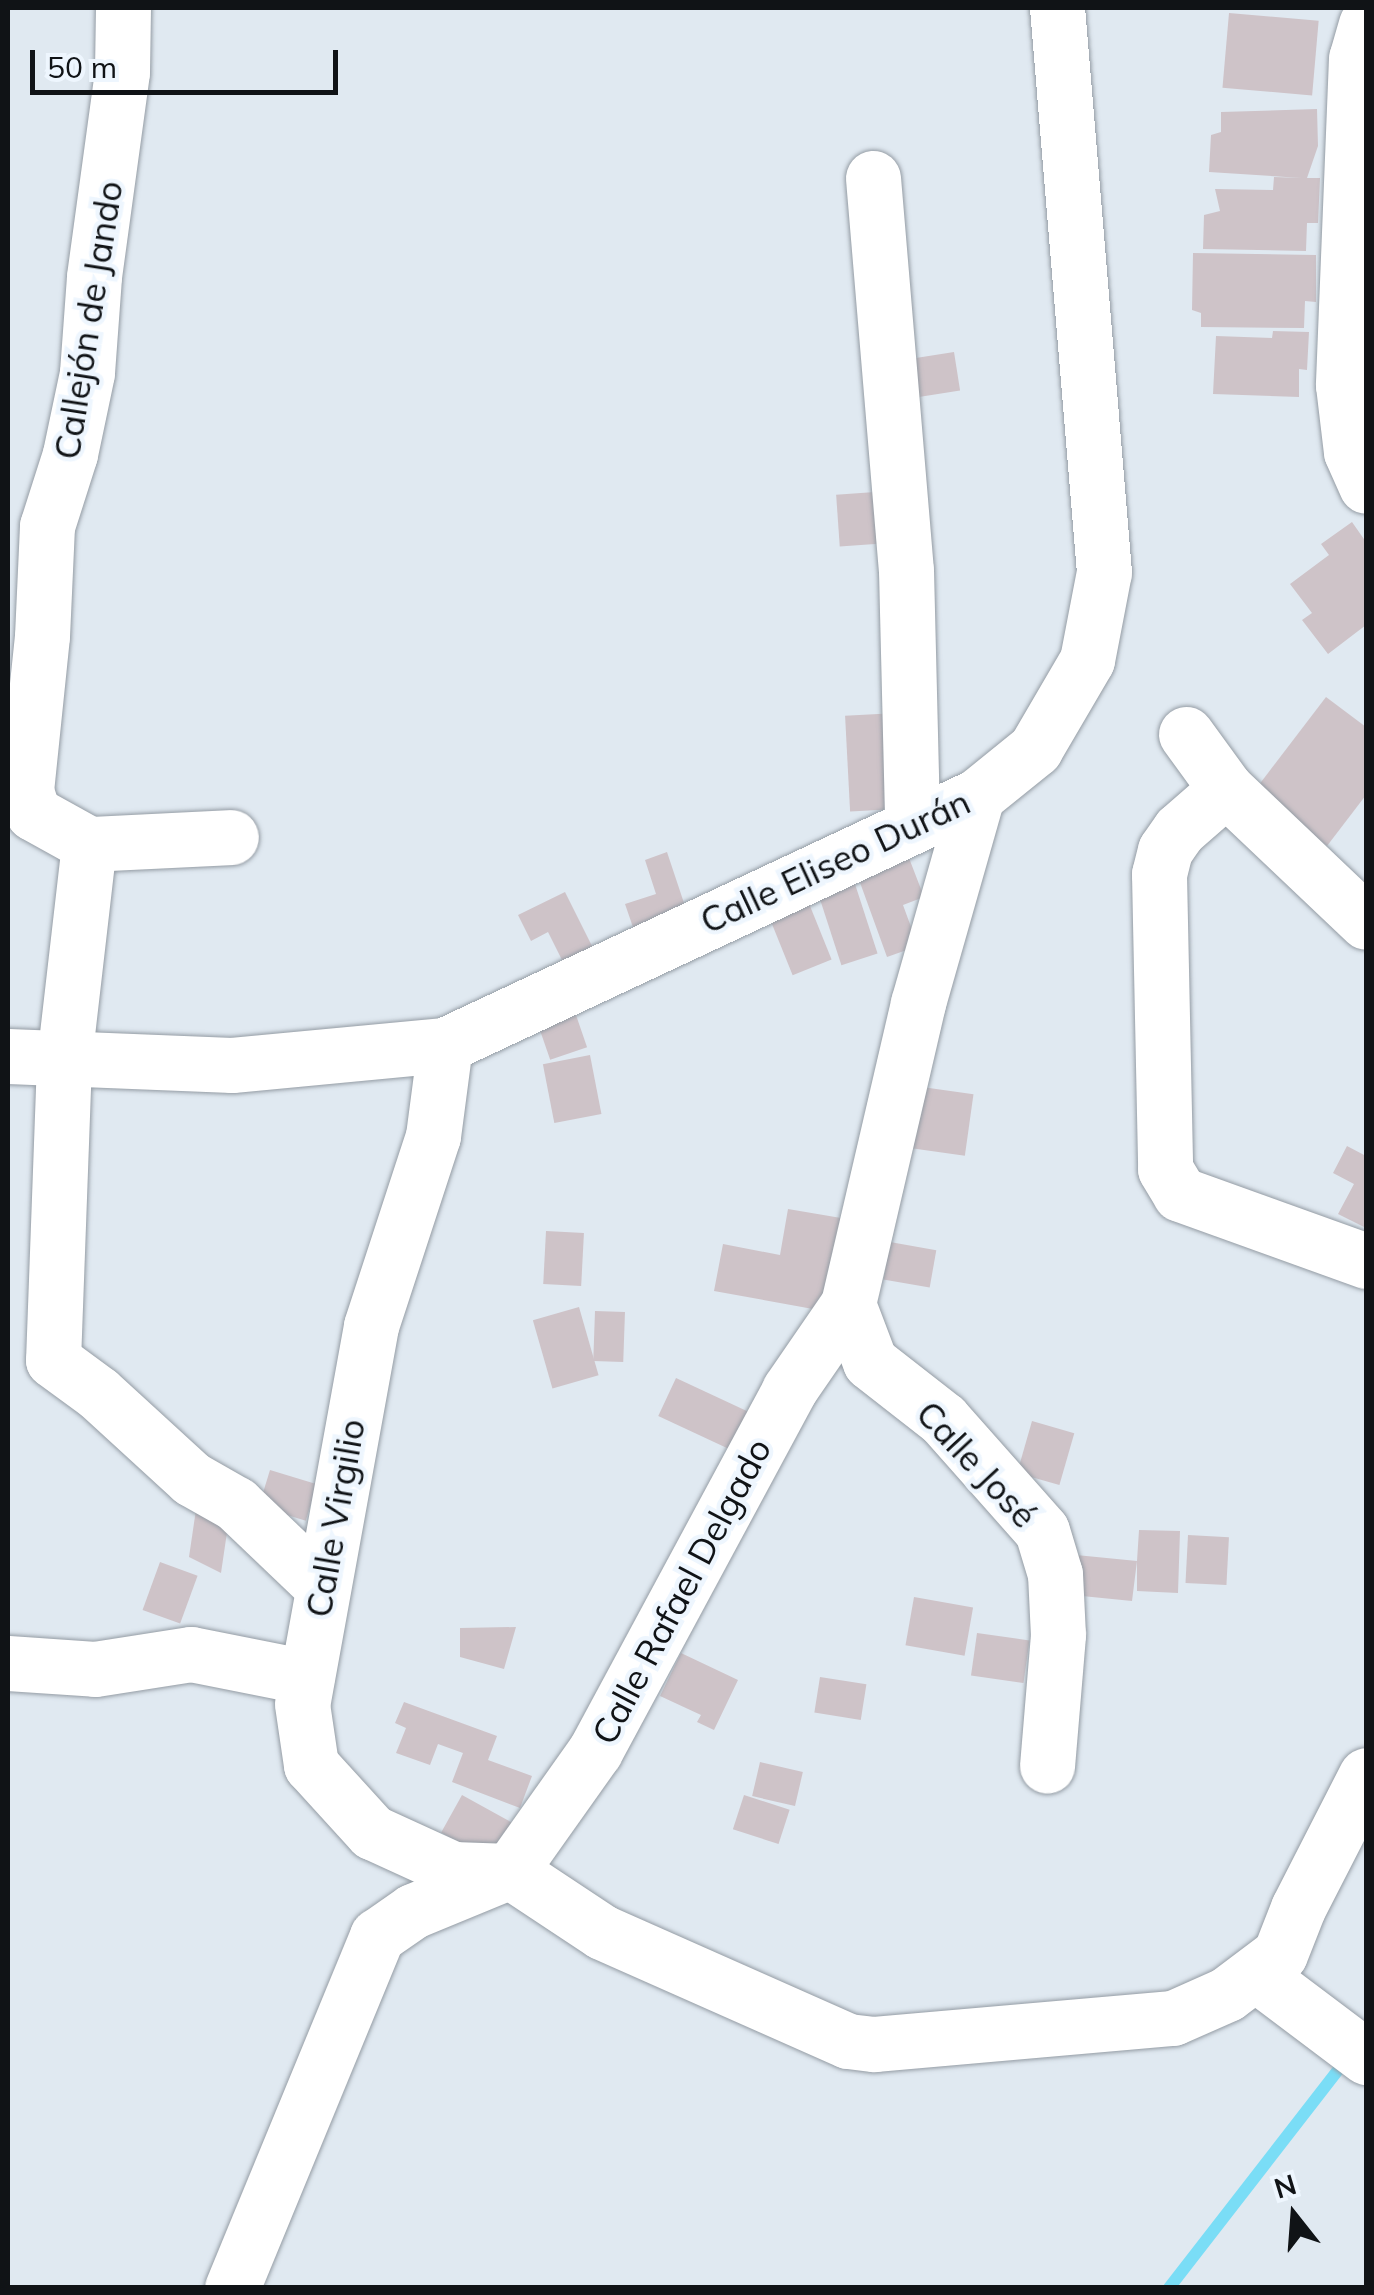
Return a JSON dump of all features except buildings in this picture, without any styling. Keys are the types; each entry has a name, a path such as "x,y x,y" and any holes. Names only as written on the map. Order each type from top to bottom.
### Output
{"street":[{"name":"Callejón de Jando","path":"89,844 33,813 26,790 33,750 47,526 70,454 87,372 94,276 122,72 123,8"},
{"name":"Calle Eliseo Durán","path":"8,1056 232,1065 445,1045 977,796 1034,749 1087,660 1104,572 1057,8"},
{"path":"1366,24 1356,58 1343,384 1351,452 1366,486"},
{"path":"873,178 906,570 912,824"},
{"path":"1186,734 1226,789 1366,922"},
{"path":"1226,789 1179,830 1165,850 1160,874 1165,1169 1180,1194 1366,1260"},
{"name":"Calle Rafael Delgado","path":"510,1871 595,1751 789,1390 848,1304 918,1003 977,796"},
{"path":"231,837 89,844 64,1061 53,1360 98,1393 192,1479 236,1504 323,1587"},
{"name":"Calle Virgilio","path":"445,1045 433,1136 372,1326 302,1704 311,1765 372,1832 453,1869 510,1871"},
{"name":"Calle José","path":"848,1304 870,1362 943,1419 1042,1532 1055,1574 1058,1635 1047,1766"},
{"path":"8,1663 96,1669 191,1654 307,1676"},
{"path":"232,2288 378,1936 414,1910 510,1871 602,1932 848,2041 874,2044 1173,2018 1227,1994 1280,1954 1298,1908 1366,1775"},
{"path":"1256,1974 1350,2044"}],"waterway":[{"path":"1169,2288 1346,2060"}]}
